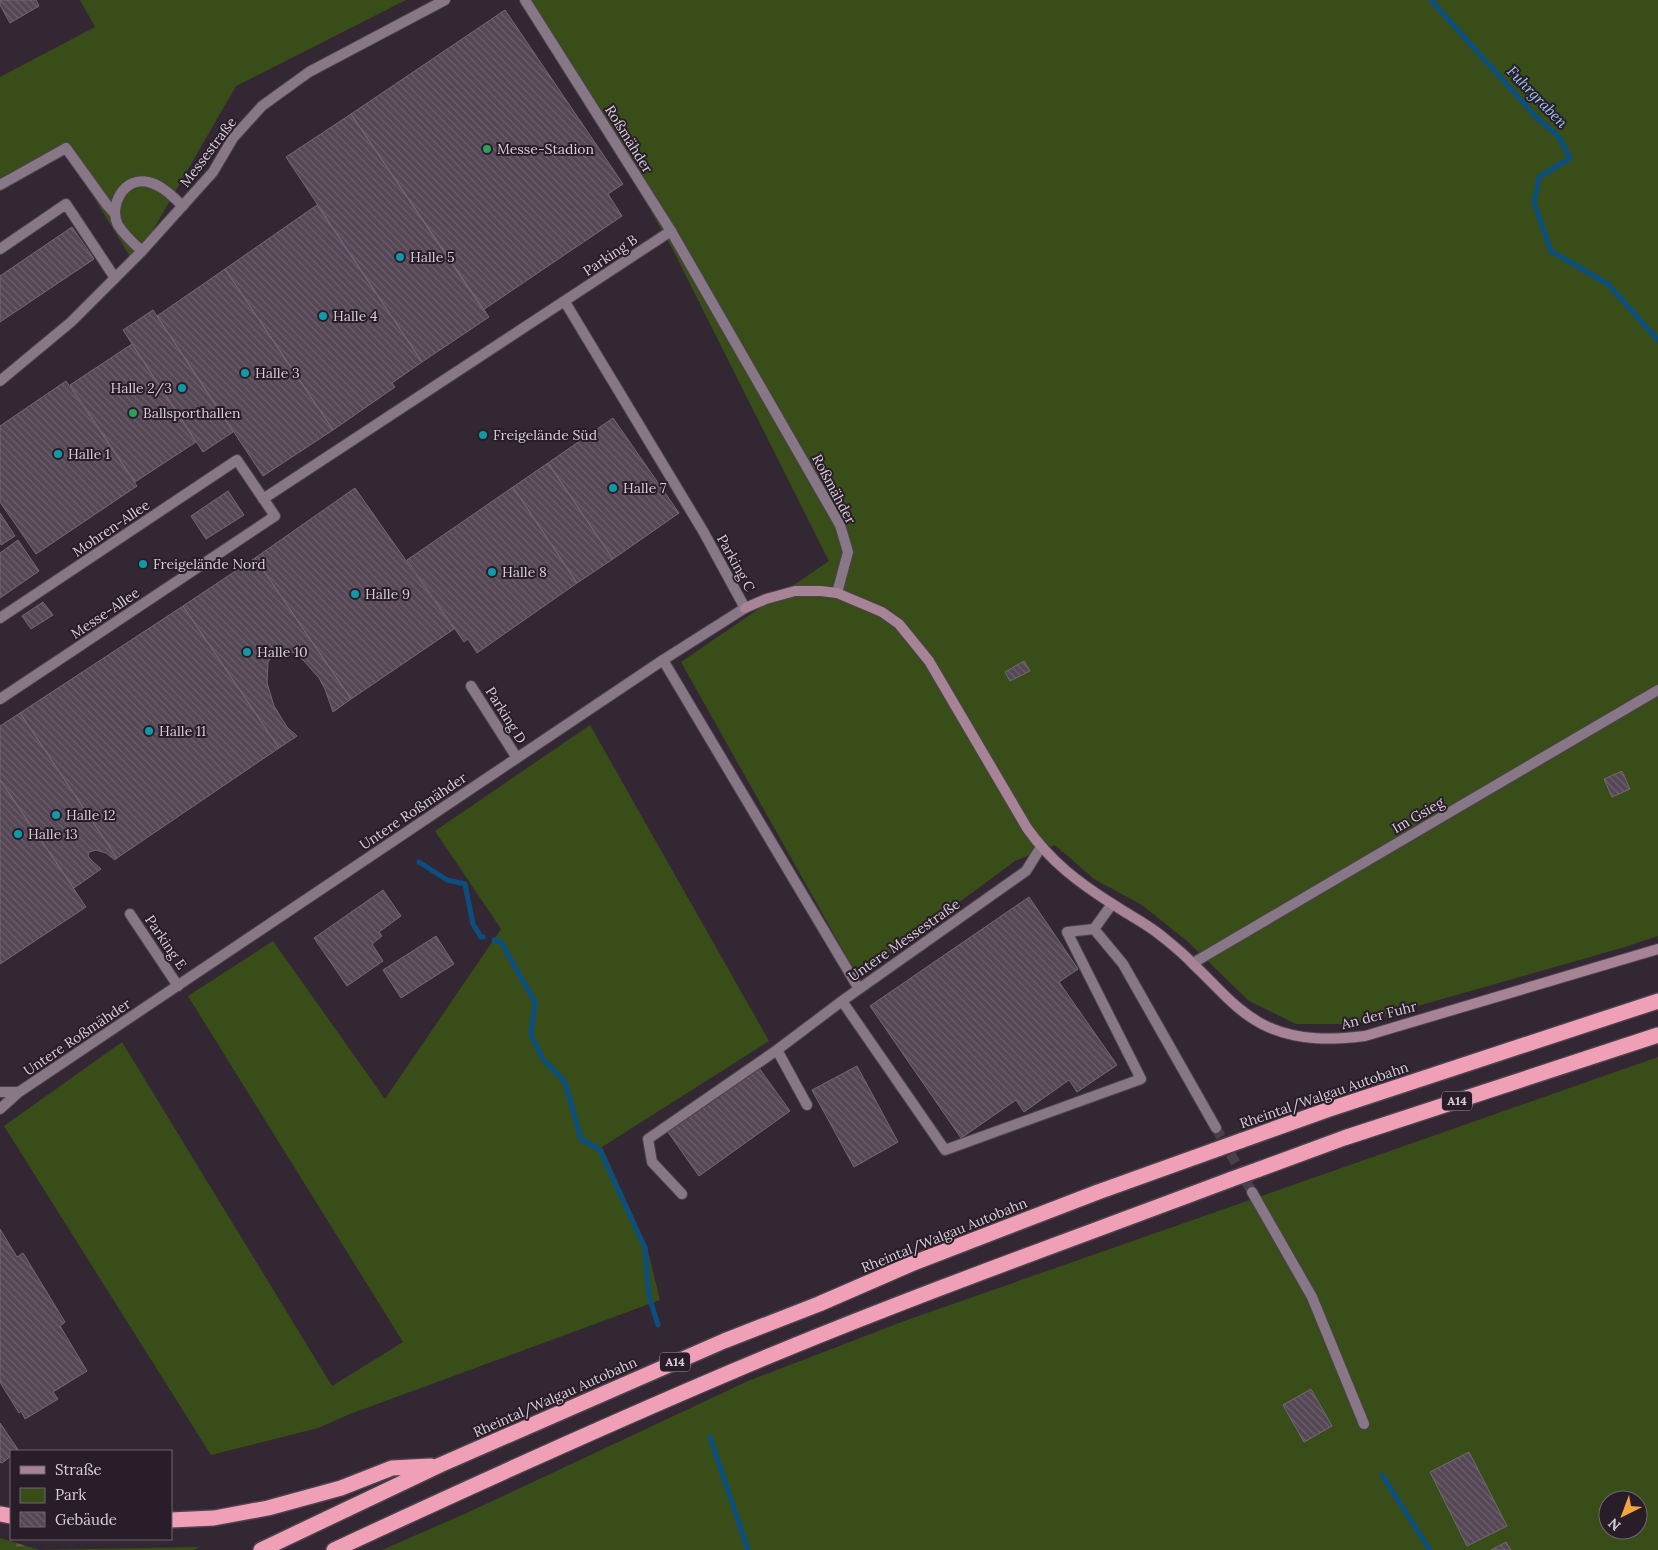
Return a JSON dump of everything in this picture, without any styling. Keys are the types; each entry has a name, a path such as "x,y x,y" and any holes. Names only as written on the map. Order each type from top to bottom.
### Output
{"highway":[{"name":"Rheintal/Walgau Autobahn","path":"261,1550 440,1465 724,1341 819,1304 911,1264 1098,1192 1327,1110 1658,1001"},
{"name":"A14","path":"334,1550 498,1474 732,1372 867,1317 1344,1138 1658,1035"},
{"path":"172,1520 214,1518 268,1508 341,1488 392,1468 440,1465"}],"main road":[{"name":"Untere Roßmähder","path":"746,608 766,599 795,592 820,591 836,593"},
{"path":"836,593 882,612 899,624 929,661 1027,828 1041,848 1075,879 1112,904"},
{"name":"An der Fuhr","path":"1112,904 1157,932 1193,963 1224,996 1248,1015 1266,1026 1287,1034 1310,1038 1340,1039 1374,1034 1658,949"}],"street":[{"name":"Messestraße","path":"0,381 71,322 142,251 213,172 233,138 262,106 309,72 445,0"},
{"name":"Roßmähder","path":"525,0 671,231 840,525 848,552 836,593"},
{"path":"0,185 66,148 115,214"},
{"path":"142,251 117,224 115,214 117,200 124,189 134,182 148,182 163,189 183,206"},
{"path":"0,249 66,204 115,278"},
{"name":"Parking B","path":"263,499 671,231"},
{"name":"Parking C","path":"564,302 703,531 746,608"},
{"name":"Mohren-Allee","path":"0,618 237,460 263,499"},
{"name":"Messe-Allee","path":"0,699 275,516 263,499"},
{"name":"Untere Roßmähder","path":"0,1108 19,1092 663,660 746,608"},
{"path":"663,660 859,989"},
{"name":"Parking D","path":"471,686 517,758"},
{"name":"Im Gsieg","path":"1193,963 1658,690"},
{"name":"Untere Messestraße","path":"682,1194 652,1162 648,1139 777,1050 842,1001 1026,872 1041,848"},
{"path":"1094,930 1112,904"},
{"name":"Parking E","path":"130,914 178,986"},
{"path":"1094,930 1123,964 1216,1128"},
{"path":"842,1001 945,1150 1141,1079 1067,932 1094,930"},
{"path":"777,1050 807,1105"},
{"name":"Untere Roßmähder","path":"0,1092 19,1092"},
{"path":"1252,1192 1312,1297 1364,1424"}],"green space":[{"path":"80,0 406,0 236,86 134,263 66,152 0,183 0,77 95,27"},
{"path":"530,0 1658,0 1658,936 1354,1024 1296,1024 1249,1001 1187,941 1142,905 1094,879 1055,845 1015,861 858,977 681,662 829,561 672,248"},
{"path":"590,725 769,1041 602,1147 647,1247 660,1300 350,1414 318,1428 211,1455 4,1126 122,1042 332,1386 403,1342 188,996 273,941 385,1099 501,929 435,831"},
{"path":"1658,1057 1658,1550 382,1550 471,1511 748,1381 907,1320"},
{"path":"0,1538 40,1550 0,1550"},
{"path":"200,1547 193,1550 40,1550"}],"building":[{"path":"0,0 36,0 39,6 10,23 0,5"},
{"name":"Messe-Stadion","path":"505,10 623,184 608,194 622,216 483,310 351,114"},
{"name":"Halle 5","path":"351,114 489,317 422,362 286,157"},
{"name":"Halle 4","path":"317,205 422,362 392,383 395,387 333,430 225,269"},
{"path":"72,227 94,259 0,322 0,276"},
{"name":"Halle 3","path":"225,269 333,430 263,476 157,316"},
{"name":"Halle 2/3","path":"153,310 233,432 203,452 123,330"},
{"name":"Ballsporthallen","path":"132,344 196,442 135,482 70,385"},
{"name":"Halle 1","path":"66,381 137,486 36,554 0,502 0,426"},
{"name":"Halle 7","path":"613,418 679,513 613,559 548,463"},
{"path":"548,463 613,559 577,583 513,487"},
{"name":"Halle 8","path":"513,487 577,583 477,653 468,639 464,642 407,560"},
{"name":"Halle 9","path":"355,488 454,629 351,699 255,558"},
{"path":"228,491 244,515 206,539 191,516"},
{"path":"0,513 15,536 1,545 0,543"},
{"path":"18,540 39,571 0,598 0,553"},
{"name":"Halle 10","path":"255,558 351,699 333,712 319,678 304,661 295,653 284,651 274,653 268,662 267,683 274,706 287,727 297,736 279,748 183,606"},
{"path":"43,602 53,615 31,629 22,616"},
{"name":"Halle 11","path":"183,606 279,748 117,858 20,713"},
{"path":"1024,661 1030,671 1010,681 1005,672"},
{"name":"Halle 12","path":"20,713 117,858 115,860 106,853 96,850 89,852 88,856 101,869 74,888 0,780 0,726"},
{"path":"1622,771 1630,789 1612,797 1604,779"},
{"name":"Halle 13","path":"0,780 86,907 0,964"},
{"path":"383,890 401,916 379,932 382,936 372,944 383,961 347,986 314,938"},
{"path":"1029,897 1078,969 1059,982 1117,1065 1077,1092 1069,1080 1024,1112 1016,1100 961,1138 870,1006"},
{"path":"436,936 454,964 401,998 383,970"},
{"path":"857,1066 898,1142 854,1167 812,1090"},
{"path":"759,1068 790,1111 699,1176 668,1132"},
{"path":"0,1229 17,1257 23,1253 65,1322 60,1326 87,1371 53,1392 58,1399 25,1419 21,1411 19,1413 0,1382"},
{"path":"1311,1389 1332,1426 1304,1442 1283,1405"},
{"path":"0,1423 18,1450 10,1450 10,1457 2,1463 0,1462"},
{"path":"1469,1452 1507,1526 1467,1546 1430,1472"},
{"path":"1506,1542 1511,1550 1491,1550"}],"waterway":[{"name":"Fuhrgraben","path":"1431,0 1536,117 1559,137 1570,158 1539,177 1534,203 1551,251 1608,284 1658,340"},
{"path":"419,862 447,880 465,884 473,924 481,937 483,937"},
{"path":"494,940 501,942 535,1002 531,1035 543,1059 565,1082 581,1139 600,1150 645,1248 649,1296 658,1325"},
{"path":"710,1437 748,1550"},
{"path":"1382,1475 1430,1550"}],"tunnel":[{"path":"1216,1128 1252,1192"}],"place":[{"name":"Messe-Stadion","path":"487,149"},
{"name":"Halle 5","path":"400,257"},
{"name":"Halle 4","path":"323,316"},
{"name":"Halle 3","path":"245,373"},
{"name":"Halle 2/3","path":"182,388"},
{"name":"Ballsporthallen","path":"133,413"},
{"name":"Freigelände Süd","path":"483,435"},
{"name":"Halle 1","path":"58,454"},
{"name":"Halle 7","path":"613,488"},
{"name":"Freigelände Nord","path":"143,564"},
{"name":"Halle 8","path":"492,572"},
{"name":"Halle 9","path":"355,594"},
{"name":"Halle 10","path":"247,652"},
{"name":"Halle 11","path":"149,731"},
{"name":"Halle 12","path":"56,815"},
{"name":"Halle 13","path":"18,834"}]}
